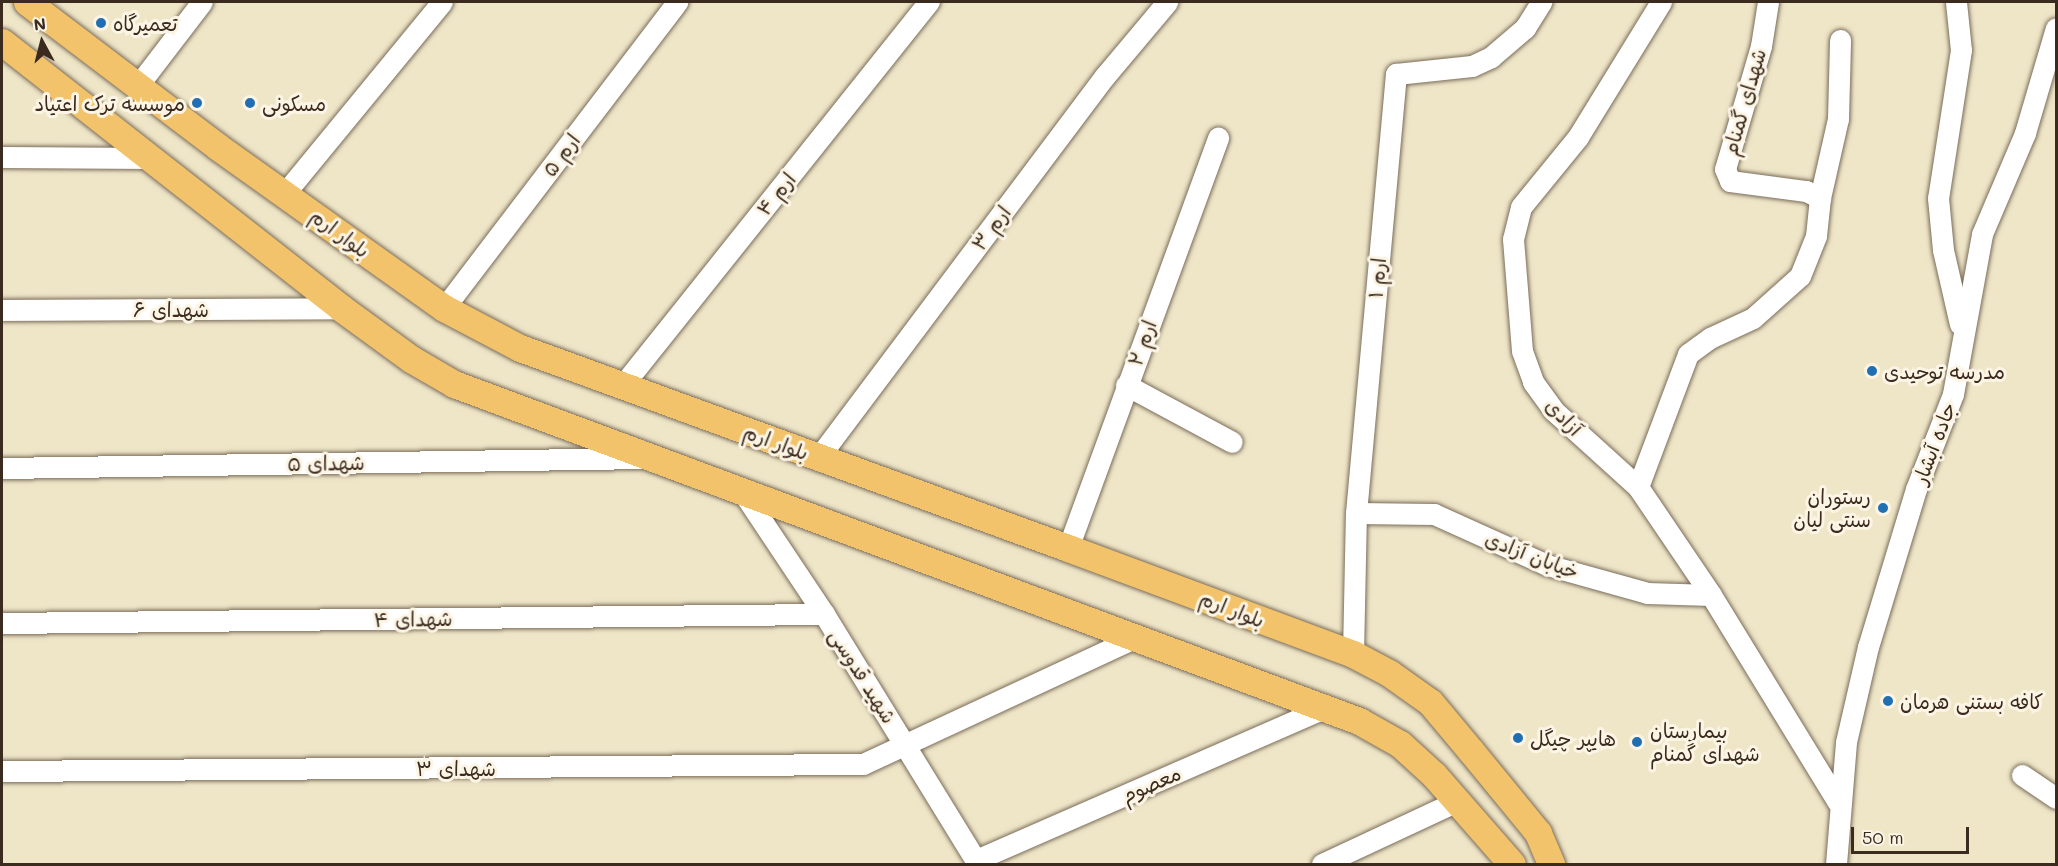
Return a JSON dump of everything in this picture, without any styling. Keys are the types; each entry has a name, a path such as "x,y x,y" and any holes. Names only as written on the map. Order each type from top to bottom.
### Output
{"main road":[{"name":"بلوار ارم","path":"27,2 285,194 444,308 520,348 1353,654 1389,673 1430,702 1539,833 1551,864"},
{"path":"2,42 341,308 411,359 454,384 1326,707 1400,744 1460,800 1511,864"}],"street":[{"path":"139,84 202,2"},
{"path":"285,194 442,2"},
{"name":"ارم ۵","path":"444,308 677,2"},
{"name":"ارم ۴","path":"622,386 929,2"},
{"name":"ارم ۳","path":"818,458 1105,76 1167,2"},
{"name":"ارم ۱","path":"1353,654 1356,513 1396,74 1472,66 1491,57 1525,28 1541,2"},
{"name":"آزادی","path":"1661,2 1578,137 1521,207 1513,239 1522,351 1533,382 1553,410 1638,487 1711,595 1838,802"},
{"name":"شهدای گمنام","path":"1768,2 1761,46 1725,169 1730,181 1806,191 1820,198"},
{"path":"1956,2 1961,50 1938,198 1943,250 1954,288 1963,340"},
{"name":"جاده آبشار","path":"1836,864 1838,802 1845,742 1868,647 1916,489 1953,394 1982,234 2025,133 2056,28"},
{"path":"1638,487 1688,354 1710,338 1754,318 1800,276 1816,236 1820,198 1838,119 1840,40"},
{"name":"ارم ۲","path":"1068,548 1218,138"},
{"path":"2,157 151,158"},
{"name":"شهدای ۶","path":"2,310 341,308"},
{"path":"1126,385 1232,442"},
{"name":"شهدای ۵","path":"2,468 650,458"},
{"name":"شهید قدوسی","path":"742,491 824,614 977,862"},
{"name":"خیابان آزادی","path":"1356,513 1434,514 1547,565 1647,593 1711,595"},
{"name":"شهدای ۴","path":"2,623 824,614"},
{"name":"شهدای ۳","path":"2,771 863,764 1137,637"},
{"name":"معصوم","path":"977,862 1326,707"},
{"path":"2022,776 2056,798"},
{"path":"1322,864 1460,800"},
{"path":"1539,833 1563,864"}],"place":[{"name":"تعمیرگاه","path":"101,23"},
{"name":"موسسه ترک اعتیاد","path":"197,103"},
{"name":"مسکونی","path":"250,103"},
{"name":"مدرسه توحیدی","path":"1872,371"},
{"name":"رستوران سنتی لیان","path":"1883,508"},
{"name":"کافه بستنی هرمان","path":"1888,701"},
{"name":"هایپر چیگل","path":"1518,738"},
{"name":"بیمارستان شهدای گمنام","path":"1637,742"}]}
